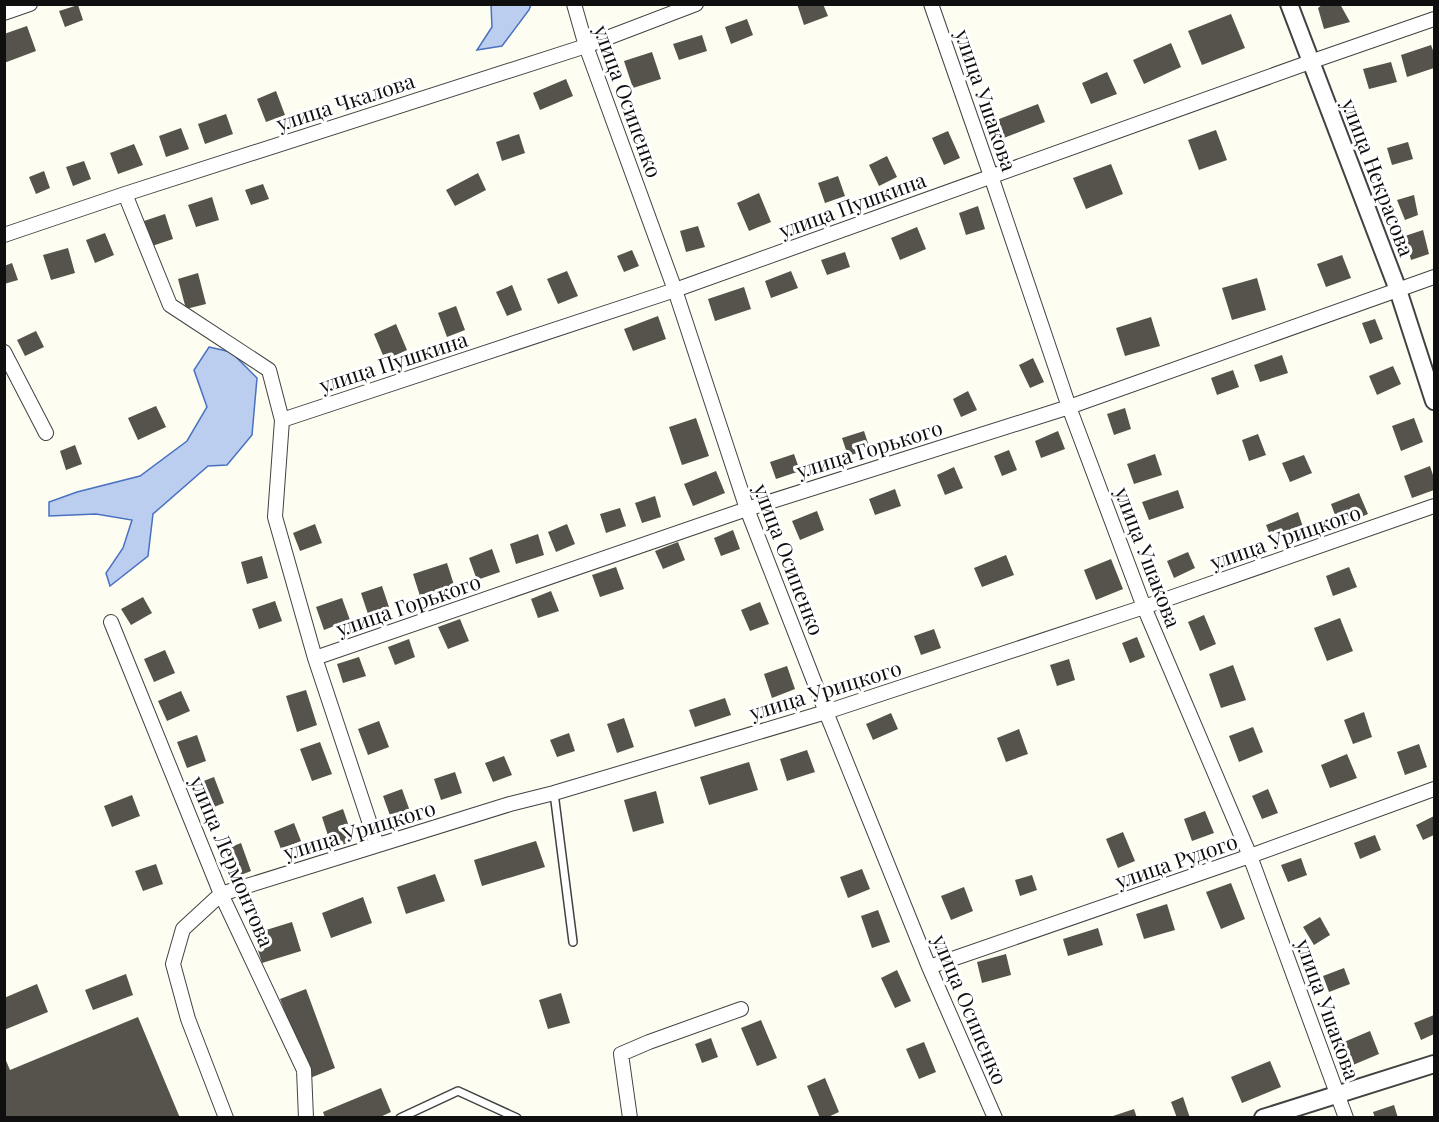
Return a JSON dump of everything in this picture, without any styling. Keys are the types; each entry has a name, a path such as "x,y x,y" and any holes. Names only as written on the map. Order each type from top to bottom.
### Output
{"street":[{"path":"4,14 30,4"},
{"name":"улица Осипенко","path":"574,4 586,46 675,290 747,508 929,967 995,1118"},
{"name":"улица Чкалова","path":"4,235 586,46 696,4"},
{"name":"улица Ушакова","path":"931,4 1069,407 1144,607 1250,856 1346,1118"},
{"name":"улица Некрасова","path":"1289,4 1398,290 1434,401"},
{"name":"улица Пушкина","path":"282,420 675,290 1434,19"},
{"path":"125,194 170,305 269,370 282,420 275,517 315,658 377,845"},
{"name":"улица Горького","path":"315,658 747,508 1069,407 1434,277"},
{"path":"4,352 46,433"},
{"name":"улица Урицкого","path":"221,894 510,804 826,712 1144,607 1434,506"},
{"name":"улица Лермонтова","path":"111,622 221,894 304,1070 306,1118"},
{"name":"улица Рудого","path":"929,967 1250,856 1434,789"},
{"path":"221,894 183,929 173,964 188,1019 226,1118"},
{"path":"630,1118 621,1054 741,1009"},
{"path":"1263,1118 1434,1064"}],"lane":[{"path":"554,793 573,942"},
{"path":"400,1118 458,1091 517,1118"}],"water":[{"path":"491,5 531,5 502,46 477,50 492,27"},
{"path":"209,347 231,352 257,378 252,435 227,465 208,466 153,514 148,556 110,586 106,573 123,548 132,520 96,514 49,516 49,502 77,492 140,476 187,441 207,407 194,370"}],"building":[{"path":"797,4 823,4 828,16 804,25"},
{"path":"1323,4 1340,4 1350,22 1324,29 1318,8"},
{"path":"78,5 83,20 65,27 59,11"},
{"path":"1231,14 1245,48 1202,65 1188,31"},
{"path":"747,19 753,35 731,44 725,27"},
{"path":"27,26 36,51 4,63 4,34"},
{"path":"702,35 707,51 679,60 673,44"},
{"path":"1171,43 1181,67 1144,84 1133,60"},
{"path":"1431,45 1434,53 1434,68 1407,77 1401,55"},
{"path":"652,52 661,79 633,88 624,61"},
{"path":"1391,62 1397,82 1369,89 1363,69"},
{"path":"1107,72 1117,94 1091,104 1082,83"},
{"path":"566,79 573,96 540,110 533,93"},
{"path":"276,91 285,115 266,122 257,99"},
{"path":"1038,104 1045,122 1001,139 994,121"},
{"path":"226,114 233,134 205,144 198,124"},
{"path":"181,128 189,149 166,157 159,136"},
{"path":"1216,130 1227,160 1199,170 1188,140"},
{"path":"948,131 960,158 944,165 932,138"},
{"path":"519,134 525,153 502,161 496,142"},
{"path":"1408,142 1413,159 1392,165 1387,148"},
{"path":"134,144 143,165 118,174 110,153"},
{"path":"887,156 897,177 879,186 869,165"},
{"path":"84,161 91,179 73,186 66,167"},
{"path":"1111,164 1123,194 1086,209 1073,178"},
{"path":"44,171 50,188 36,194 29,177"},
{"path":"478,173 486,190 455,206 446,190"},
{"path":"838,176 845,196 825,203 818,183"},
{"path":"263,184 269,199 251,205 245,190"},
{"path":"759,193 771,222 749,231 737,203"},
{"path":"1414,195 1418,215 1405,220 1397,200"},
{"path":"212,197 219,220 196,227 188,205"},
{"path":"978,206 985,229 966,235 959,213"},
{"path":"165,214 173,239 152,246 144,221"},
{"path":"698,226 705,247 686,252 680,231"},
{"path":"917,227 926,249 900,260 891,238"},
{"path":"1423,230 1429,254 1411,260 1405,236"},
{"path":"105,233 114,255 95,263 86,240"},
{"path":"68,248 75,273 51,280 43,255"},
{"path":"632,250 639,266 624,272 617,256"},
{"path":"845,252 850,267 827,275 821,260"},
{"path":"1342,255 1351,278 1326,287 1317,264"},
{"path":"12,263 18,280 4,284 4,266"},
{"path":"567,271 578,296 558,304 547,279"},
{"path":"791,271 798,288 771,298 765,281"},
{"path":"198,273 206,304 186,309 178,279"},
{"path":"1257,278 1266,310 1232,320 1222,288"},
{"path":"512,285 522,310 507,316 496,292"},
{"path":"744,287 751,309 715,321 708,299"},
{"path":"456,306 465,330 447,337 438,313"},
{"path":"658,316 666,339 633,351 624,329"},
{"path":"1151,317 1160,346 1125,356 1116,328"},
{"path":"1375,319 1383,339 1370,344 1362,323"},
{"path":"396,324 407,350 385,360 374,334"},
{"path":"36,331 44,347 25,356 17,340"},
{"path":"1282,355 1288,373 1260,382 1254,365"},
{"path":"1033,358 1044,382 1030,388 1019,365"},
{"path":"1393,366 1401,384 1377,395 1369,376"},
{"path":"1233,370 1239,387 1217,395 1211,378"},
{"path":"968,391 977,410 961,417 953,399"},
{"path":"156,406 166,427 138,440 128,418"},
{"path":"1125,408 1131,429 1114,435 1107,414"},
{"path":"696,418 709,456 682,465 669,427"},
{"path":"1414,418 1423,442 1401,451 1392,426"},
{"path":"864,431 870,449 848,456 842,438"},
{"path":"1058,431 1065,449 1041,458 1035,441"},
{"path":"1258,434 1266,455 1249,461 1242,440"},
{"path":"75,445 82,464 66,470 60,451"},
{"path":"1009,450 1017,470 1002,476 994,456"},
{"path":"794,454 800,471 776,479 770,462"},
{"path":"1155,454 1162,475 1134,484 1127,464"},
{"path":"1304,455 1312,473 1290,482 1282,463"},
{"path":"1430,466 1434,478 1434,490 1412,498 1404,476"},
{"path":"954,467 963,488 945,495 937,475"},
{"path":"716,471 725,493 693,506 684,484"},
{"path":"895,489 901,506 875,515 869,499"},
{"path":"1178,490 1184,508 1149,520 1142,502"},
{"path":"1359,493 1368,514 1339,526 1331,504"},
{"path":"655,496 661,517 642,523 635,503"},
{"path":"620,508 626,526 606,533 600,514"},
{"path":"817,511 824,530 800,540 792,521"},
{"path":"1298,512 1304,530 1273,543 1266,525"},
{"path":"315,524 322,543 300,551 293,533"},
{"path":"567,524 575,544 556,552 548,532"},
{"path":"733,530 740,549 721,556 714,538"},
{"path":"538,534 544,555 516,564 510,544"},
{"path":"678,542 685,560 663,569 655,551"},
{"path":"492,549 500,572 477,580 469,558"},
{"path":"1188,552 1195,568 1174,578 1167,561"},
{"path":"1006,555 1014,575 982,587 974,568"},
{"path":"262,556 268,578 247,584 241,562"},
{"path":"1111,559 1123,589 1096,600 1084,570"},
{"path":"447,563 454,585 420,596 413,574"},
{"path":"616,567 624,589 600,597 592,575"},
{"path":"1349,567 1357,587 1333,596 1326,576"},
{"path":"382,586 389,607 368,614 361,593"},
{"path":"551,591 559,611 538,618 531,599"},
{"path":"143,597 152,613 131,625 121,609"},
{"path":"342,598 350,620 324,630 316,607"},
{"path":"275,601 282,621 259,629 252,609"},
{"path":"760,602 769,624 750,631 741,610"},
{"path":"1204,615 1216,644 1200,651 1188,622"},
{"path":"1340,618 1353,651 1327,661 1314,628"},
{"path":"460,619 469,641 448,649 438,627"},
{"path":"934,629 941,648 921,655 914,636"},
{"path":"1137,637 1145,657 1130,663 1122,643"},
{"path":"409,639 415,657 395,665 388,647"},
{"path":"165,650 175,673 154,682 144,659"},
{"path":"359,657 366,676 343,683 337,664"},
{"path":"1069,659 1075,680 1057,686 1050,665"},
{"path":"1233,665 1246,700 1221,708 1209,674"},
{"path":"787,666 795,689 772,698 764,674"},
{"path":"306,690 317,725 297,732 286,696"},
{"path":"181,691 190,711 167,721 158,701"},
{"path":"725,698 731,715 695,727 689,710"},
{"path":"1364,712 1372,737 1353,744 1344,720"},
{"path":"891,713 898,729 873,740 866,724"},
{"path":"624,718 634,747 617,753 607,724"},
{"path":"379,721 389,747 368,755 358,729"},
{"path":"1253,727 1263,752 1239,762 1229,736"},
{"path":"1019,729 1028,754 1006,762 997,738"},
{"path":"569,733 575,751 557,757 550,740"},
{"path":"197,735 206,761 187,768 177,742"},
{"path":"320,742 332,774 312,781 300,749"},
{"path":"1419,744 1427,767 1405,775 1397,752"},
{"path":"807,750 815,772 787,781 780,759"},
{"path":"1347,754 1357,778 1330,788 1321,765"},
{"path":"504,756 512,775 493,782 485,763"},
{"path":"749,762 758,790 709,805 700,777"},
{"path":"455,772 462,793 441,800 434,779"},
{"path":"214,777 224,803 204,811 193,785"},
{"path":"402,789 411,814 392,821 383,796"},
{"path":"1268,789 1278,813 1262,819 1252,796"},
{"path":"656,791 664,823 633,832 624,800"},
{"path":"132,795 140,816 112,827 104,806"},
{"path":"343,809 354,841 332,848 322,817"},
{"path":"1205,811 1214,833 1192,841 1184,819"},
{"path":"1434,816 1434,835 1423,840 1416,825"},
{"path":"294,823 301,841 281,849 274,831"},
{"path":"1123,832 1135,861 1118,868 1106,839"},
{"path":"1375,835 1381,850 1360,859 1354,843"},
{"path":"536,841 545,867 482,886 474,860"},
{"path":"241,843 251,871 228,880 218,852"},
{"path":"1301,858 1307,875 1288,882 1281,865"},
{"path":"156,864 163,884 143,891 135,871"},
{"path":"862,869 870,889 848,898 840,877"},
{"path":"435,874 445,901 406,914 397,887"},
{"path":"1032,875 1037,890 1020,896 1015,880"},
{"path":"1231,883 1245,919 1221,929 1206,892"},
{"path":"964,887 973,911 951,920 941,896"},
{"path":"363,897 372,923 331,938 322,913"},
{"path":"1167,904 1175,930 1144,939 1136,914"},
{"path":"878,910 890,942 872,948 861,916"},
{"path":"1320,917 1330,935 1314,945 1303,927"},
{"path":"292,922 301,951 262,963 253,934"},
{"path":"1098,928 1103,945 1068,956 1063,939"},
{"path":"1006,954 1011,975 982,983 977,962"},
{"path":"1344,968 1350,984 1329,992 1323,976"},
{"path":"897,970 911,1001 895,1008 881,978"},
{"path":"126,974 133,995 93,1010 85,990"},
{"path":"37,984 48,1012 4,1030 4,998"},
{"path":"306,989 335,1068 310,1078 280,999"},
{"path":"561,993 570,1023 548,1029 539,1000"},
{"path":"1434,1015 1434,1034 1421,1040 1414,1023"},
{"path":"138,1017 180,1118 4,1118 4,1056 10,1070"},
{"path":"761,1020 777,1058 757,1066 741,1028"},
{"path":"1370,1031 1379,1054 1353,1065 1344,1042"},
{"path":"711,1038 718,1057 702,1063 695,1044"},
{"path":"924,1042 936,1072 919,1079 906,1049"},
{"path":"1270,1061 1281,1087 1242,1103 1231,1077"},
{"path":"825,1078 839,1112 826,1118 820,1118 807,1086"},
{"path":"381,1088 391,1112 378,1118 325,1118 323,1112"},
{"path":"1183,1097 1190,1118 1177,1118 1171,1102"},
{"path":"1394,1105 1398,1118 1375,1118 1373,1112"},
{"path":"1134,1109 1137,1118 1110,1118 1110,1117"}]}
